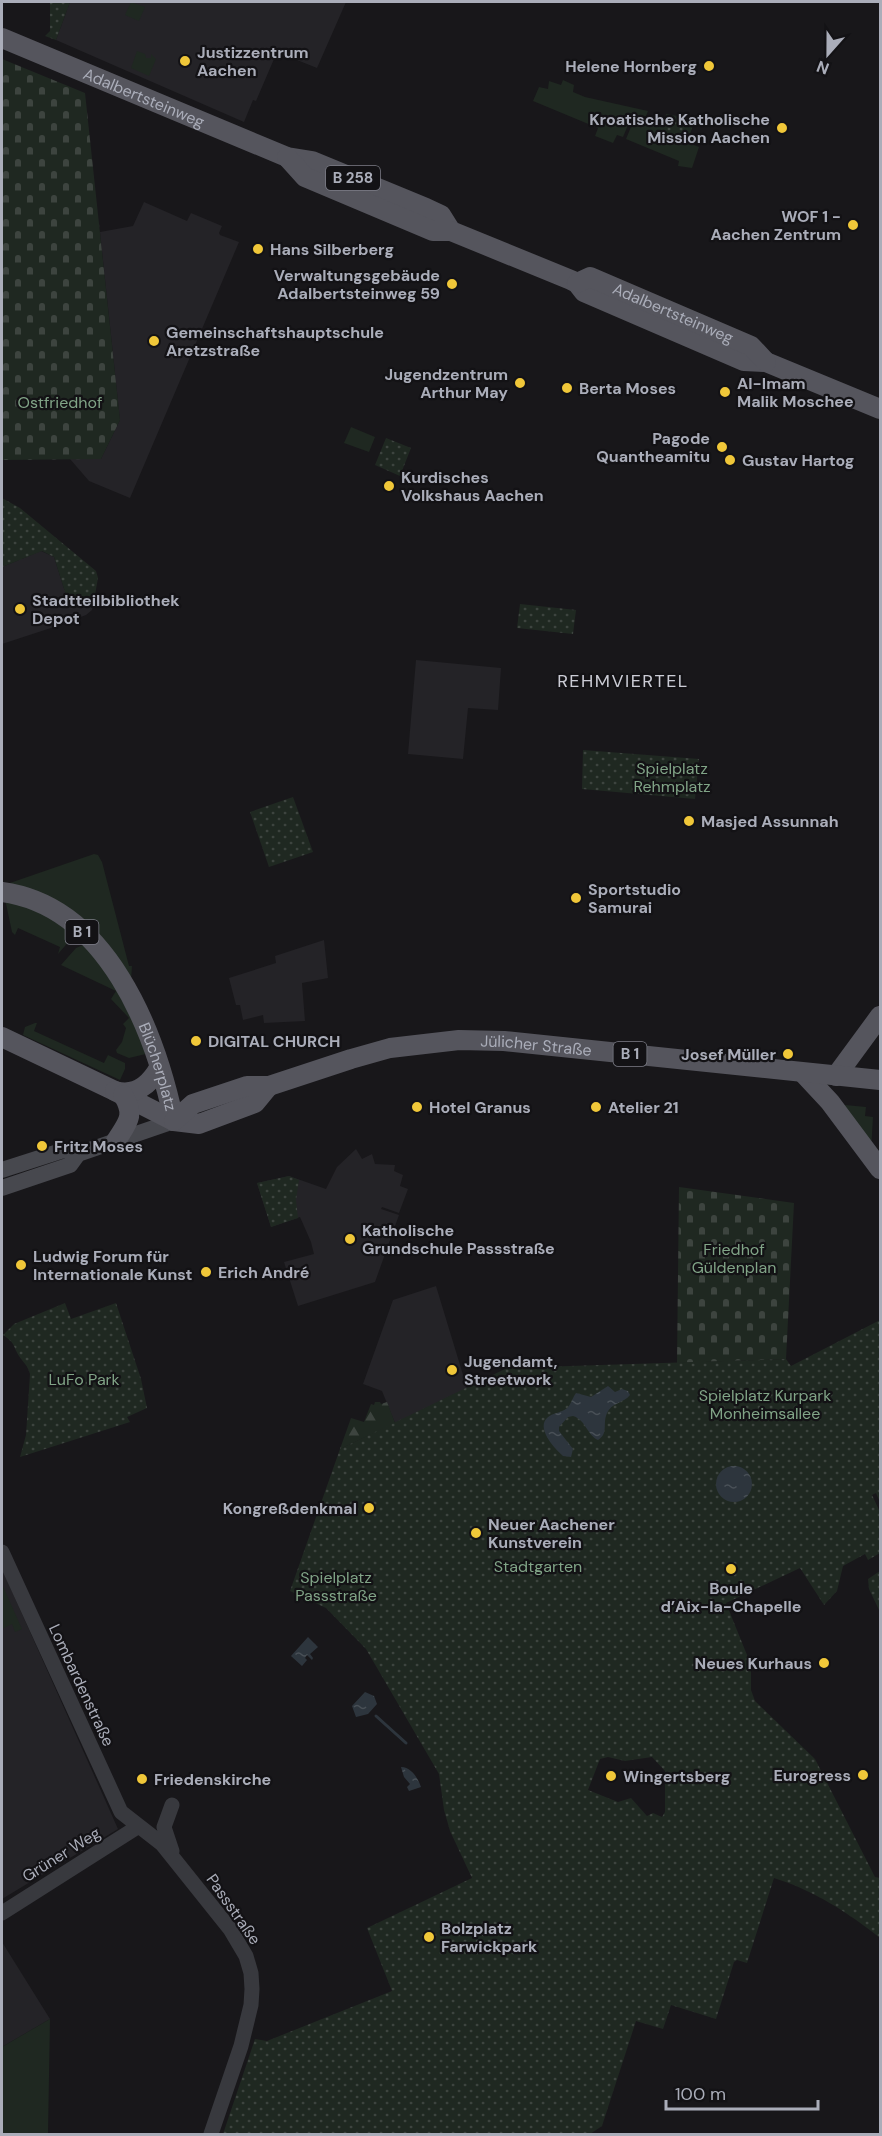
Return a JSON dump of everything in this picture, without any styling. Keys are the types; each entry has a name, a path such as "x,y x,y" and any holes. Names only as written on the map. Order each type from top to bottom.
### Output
{"main road":[{"name":"Adalbertsteinweg","path":"2,38 287,157 305,177 433,231 452,231 577,283 584,292 744,361 766,362 880,409"},
{"name":"Blücherplatz","path":"2,892 25,897 50,907 73,923 110,963 145,1023 174,1121"},
{"path":"836,1076 880,1016"},
{"name":"Blücherplatz","path":"2,1037 174,1121"},
{"name":"Jülicher Straße","path":"2,1170 64,1150 78,1154 116,1141 174,1121 193,1104 247,1086 269,1086 390,1048 459,1040 549,1046 880,1080"},
{"path":"119,1093 145,1087 159,1068"},
{"path":"804,1073 830,1102 880,1169"},
{"path":"116,1141 130,1119 129,1105 119,1093"},
{"name":"Jülicher Straße","path":"2,1188 70,1165 78,1154"}],"street":[{"name":"Lombardenstraße","path":"2,1552 121,1812 139,1826"},
{"path":"172,1805 164,1827 173,1857"},
{"name":"Passstraße","path":"139,1826 162,1844 239,1942 251,1972 252,1997 243,2038 211,2134"},
{"name":"Grüner Weg","path":"2,1913 139,1826"}],"shaded area":[{"path":"70,2 346,2 317,68 277,52 256,101 253,100 244,122 56,40"},
{"name":"Gemeinschaftshauptschule Aretzstraße","path":"144,202 187,221 191,213 222,226 220,235 239,242 130,498 89,481 70,459 101,459 120,420 100,232 133,226"},
{"path":"41,551 54,557 66,595 93,606 92,610 86,615 57,626 2,644 2,567"},
{"path":"416,660 501,668 498,710 468,708 463,759 408,754"},
{"path":"324,940 328,978 302,983 305,1021 264,1023 263,1015 243,1020 240,1005 236,1005 229,978 276,963 275,956"},
{"name":"Katholische Grundschule Passstraße","path":"356,1149 362,1159 372,1154 375,1164 395,1165 394,1171 403,1175 400,1186 408,1189 399,1213 382,1207 381,1209 399,1215 375,1282 298,1306 284,1262 314,1254 311,1242 300,1217 271,1227 257,1183 289,1176 326,1189 337,1167"},
{"path":"436,1286 467,1388 395,1423 382,1391 363,1384 393,1300"},
{"path":"2,1569 118,1829 2,1899"},
{"path":"2,1942 50,2019 2,2047"}],"green space":[{"path":"50,2 70,2 56,40 45,36 50,31"},
{"path":"131,2 145,7 139,21 125,15"},
{"path":"137,51 145,54 146,58 151,58 151,54 156,59 149,76 131,68"},
{"name":"Ostfriedhof","path":"2,59 85,93 120,420 101,459 2,460"},
{"path":"563,80 574,85 573,92 585,97 648,111 646,116 631,118 623,137 617,135 613,143 595,136 598,128 533,101 539,87 548,89 549,81 561,85"},
{"path":"666,114 695,119 687,143 663,134"},
{"path":"653,118 665,123 664,134 699,147 692,168 678,166 679,161 626,139 633,122"},
{"path":"351,427 375,437 369,452 344,443"},
{"path":"386,438 411,448 400,476 375,465"},
{"path":"2,498 20,508 96,571 98,578 93,606 66,595 54,557 42,551 2,567"},
{"path":"520,604 576,610 573,634 517,628"},
{"name":"Spielplatz Rehmplatz","path":"583,750 699,759 695,799 582,789"},
{"path":"293,797 313,852 269,867 250,812"},
{"path":"94,854 98,855 102,862 129,966 132,966 131,980 117,961 7,884"},
{"path":"5,899 44,909 73,936 58,954 60,947 18,928 15,935 12,932"},
{"path":"83,945 102,962 150,1053 129,1058 117,1053 116,1050 122,1042 126,1028 123,1024 129,1018 111,999 116,991 61,965 76,948"},
{"path":"37,1023 34,1031 104,1063 108,1055 125,1063 120,1080 23,1035 25,1027"},
{"path":"835,1104 866,1107 865,1116 873,1117 871,1151"},
{"path":"289,1176 299,1180 296,1200 298,1218 271,1227 257,1183"},
{"name":"Friedhof Güldenplan","path":"679,1187 794,1203 786,1359 677,1363"},
{"name":"LuFo Park","path":"65,1303 71,1319 116,1303 141,1379 147,1408 127,1417 130,1422 20,1457 26,1435 30,1374 12,1342 3,1335 14,1324"},
{"name":"Stadtgarten","path":"880,1320 880,1502 876,1493 872,1495 880,1512 880,1553 868,1560 865,1554 843,1566 837,1591 824,1605 800,1568 726,1603 747,1655 751,1669 751,1690 755,1701 815,1759 875,1877 880,1878 880,1938 830,1903 774,1878 747,1963 737,1960 734,1962 716,2019 671,2005 663,2029 636,2021 602,2126 590,2134 223,2134 255,2039 267,2041 392,1991 367,1928 472,1878 450,1831 444,1810 439,1774 366,1649 326,1608 290,1591 340,1449 507,1368 786,1359 791,1366","holes":["608,1757 625,1761 652,1757 665,1771 665,1812 662,1817 653,1813 647,1816 631,1798 618,1802 588,1790 600,1759"]},
{"path":"375,1402 381,1404 387,1402 395,1423 340,1449 351,1418 364,1422 371,1404 374,1405"},
{"path":"880,1571 880,1612 869,1589 868,1579"},
{"path":"2,1584 22,1629 15,1632 12,1624 2,1629"},
{"path":"50,2019 48,2134 2,2134 2,2047"}],"water":[{"path":"608,1386 615,1392 622,1389 628,1391 630,1395 609,1410 603,1435 598,1440 577,1418 568,1417 559,1427 559,1431 573,1449 571,1457 563,1456 545,1433 544,1423 547,1418 567,1408 576,1393 591,1397"},
{"path":"734,1466 747,1471 752,1484 747,1497 734,1502 721,1497 716,1484 721,1471"},
{"path":"308,1637 318,1647 310,1654 312,1660 307,1655 305,1658 307,1660 302,1666 291,1656"},
{"path":"365,1692 374,1696 377,1704 368,1714 356,1717 352,1706"},
{"path":"401,1767 405,1767 414,1774 421,1787 409,1791 407,1787 410,1784 404,1777"}],"waterway":[{"path":"376,1716 406,1743"}],"place":[{"name":"Justizzentrum Aachen","path":"185,61"},
{"name":"Helene Hornberg","path":"709,66"},
{"name":"Kroatische Katholische Mission Aachen","path":"782,128"},
{"name":"WOF 1 - Aachen Zentrum","path":"853,225"},
{"name":"Hans Silberberg","path":"258,249"},
{"name":"Verwaltungsgebäude Adalbertsteinweg 59","path":"452,284"},
{"name":"Gemeinschaftshauptschule Aretzstraße","path":"154,341"},
{"name":"Jugendzentrum Arthur May","path":"520,383"},
{"name":"Berta Moses","path":"567,388"},
{"name":"Al-Imam Malik Moschee","path":"725,392"},
{"name":"Pagode Quantheamitu","path":"722,447"},
{"name":"Gustav Hartog","path":"730,460"},
{"name":"Kurdisches Volkshaus Aachen","path":"389,486"},
{"name":"Stadtteilbibliothek Depot","path":"20,609"},
{"name":"Masjed Assunnah","path":"689,821"},
{"name":"Sportstudio Samurai","path":"576,898"},
{"name":"DIGITAL CHURCH","path":"196,1041"},
{"name":"Josef Müller","path":"788,1054"},
{"name":"Hotel Granus","path":"417,1107"},
{"name":"Atelier 21","path":"596,1107"},
{"name":"Fritz Moses","path":"42,1146"},
{"name":"Katholische Grundschule Passstraße","path":"350,1239"},
{"name":"Ludwig Forum für Internationale Kunst","path":"21,1265"},
{"name":"Erich André","path":"206,1272"},
{"name":"Jugendamt, Streetwork","path":"452,1370"},
{"name":"Kongreßdenkmal","path":"369,1508"},
{"name":"Neuer Aachener Kunstverein","path":"476,1533"},
{"name":"Boule d’Aix-la-Chapelle","path":"731,1569"},
{"name":"Neues Kurhaus","path":"824,1663"},
{"name":"Eurogress","path":"863,1775"},
{"name":"Wingertsberg","path":"611,1776"},
{"name":"Friedenskirche","path":"142,1779"},
{"name":"Bolzplatz Farwickpark","path":"429,1937"}],"district":[{"name":"REHMVIERTEL","path":"623,681"}],"park label":[{"name":"Spielplatz Kurpark Monheimsallee","path":"765,1404"},
{"name":"Spielplatz Passstraße","path":"336,1586"}]}
